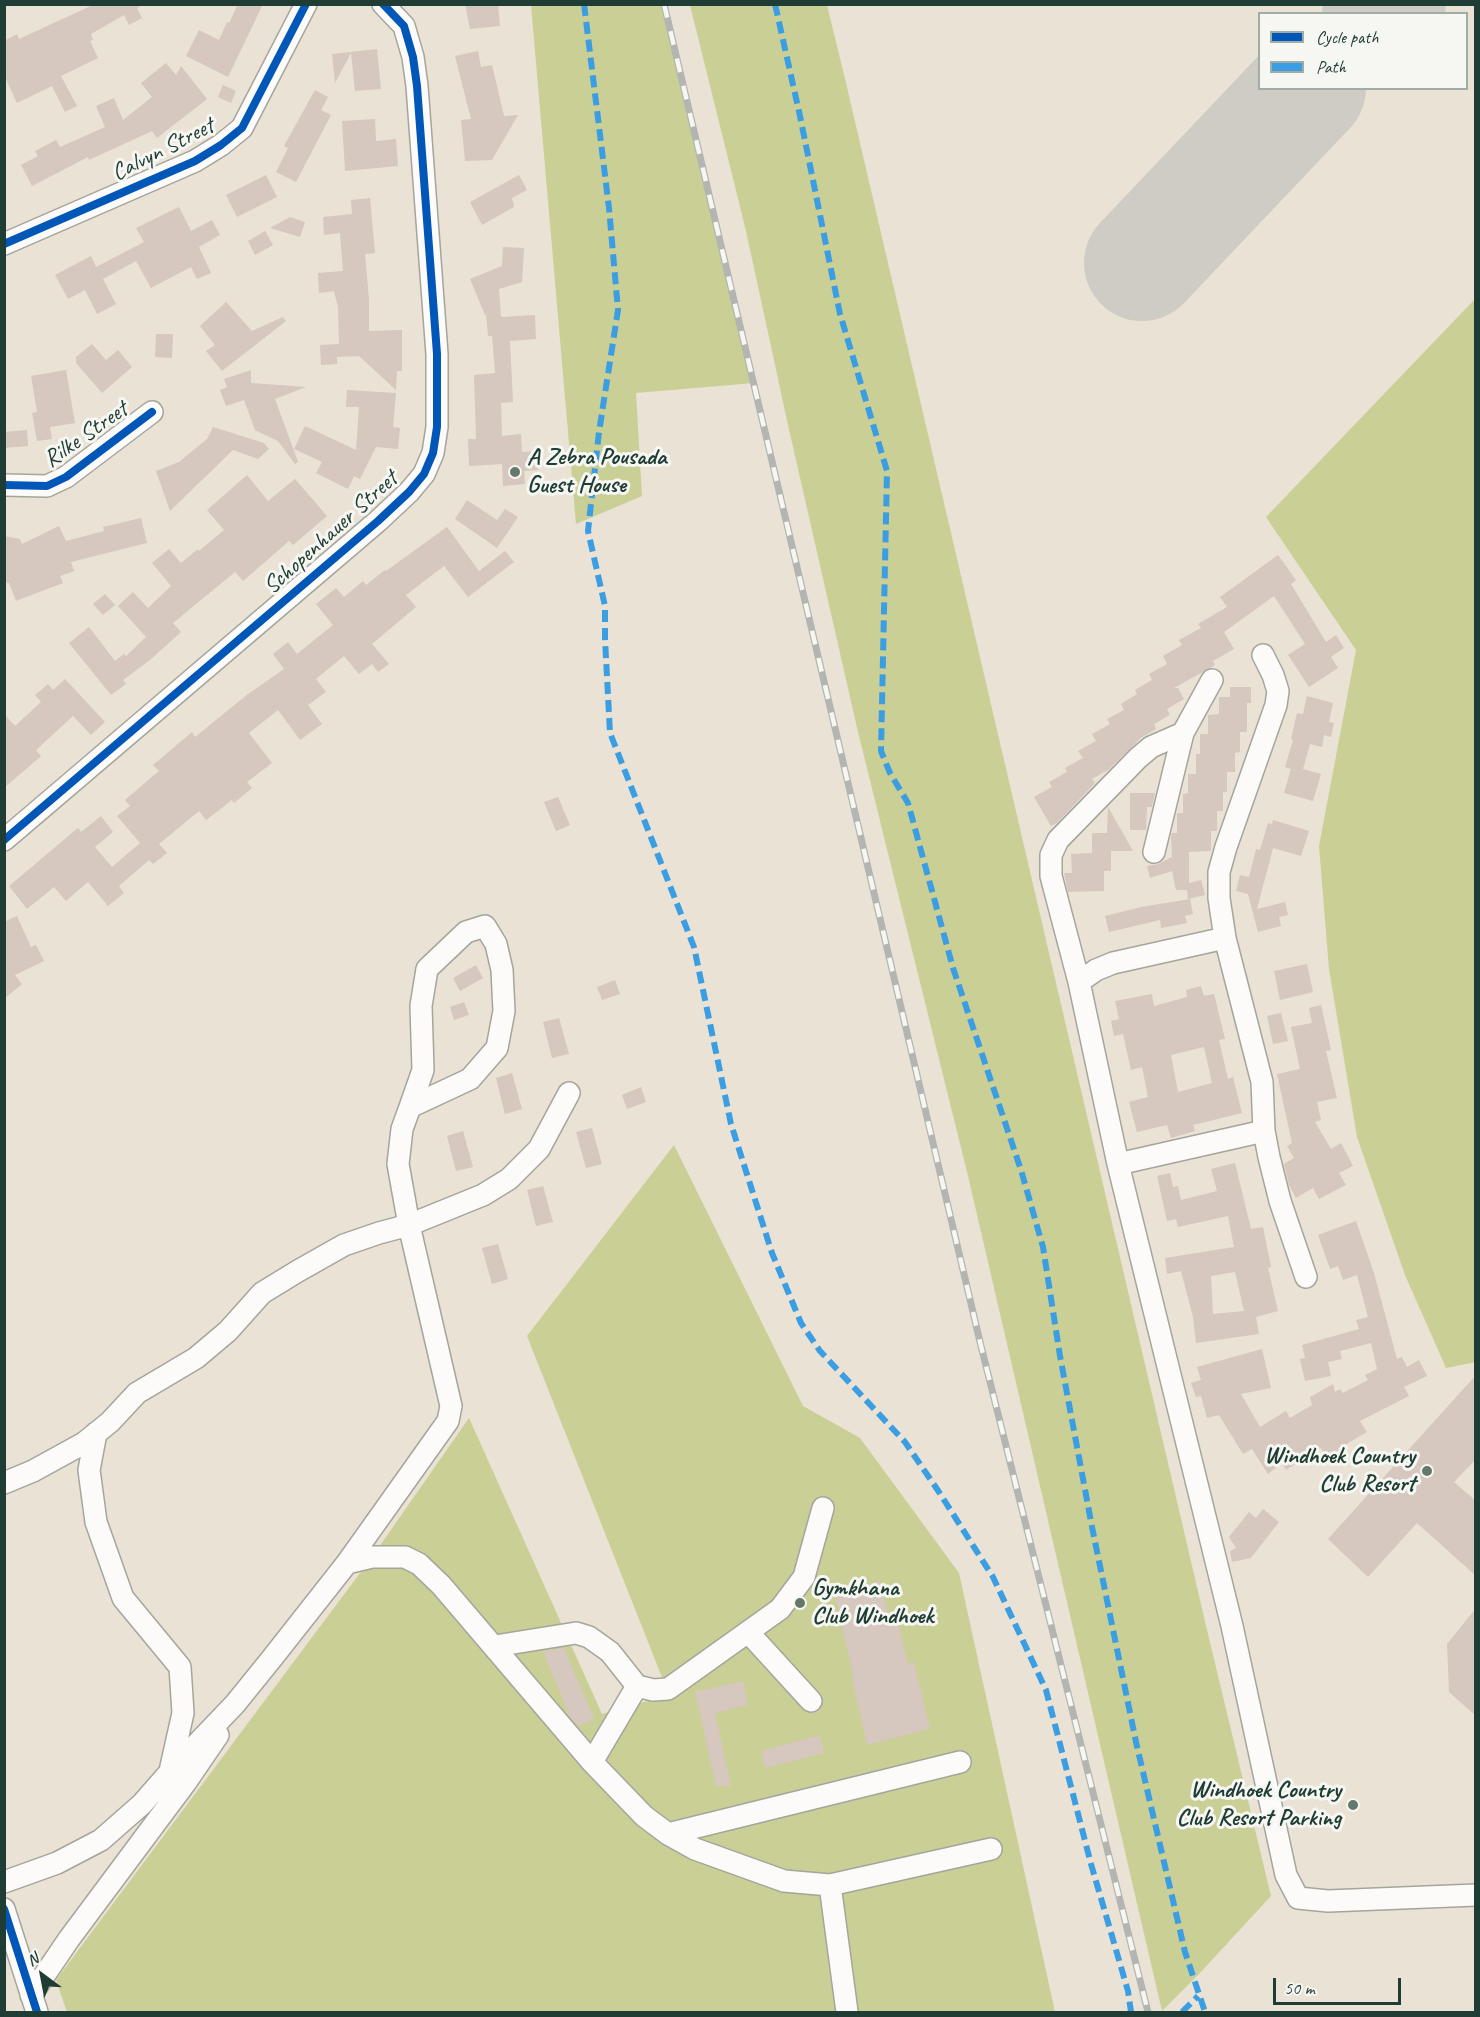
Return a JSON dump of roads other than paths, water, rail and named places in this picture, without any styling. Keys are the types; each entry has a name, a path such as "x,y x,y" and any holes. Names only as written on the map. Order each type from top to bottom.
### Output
{"street":[{"name":"Calvyn Street","path":"4,244 195,161 221,146 242,128 306,4"},
{"name":"Schopenhauer Street","path":"4,840 378,521 409,492 424,474 433,453 437,428 437,354 417,86 413,57 404,26 383,4"},
{"name":"Rilke Street","path":"4,485 46,486 66,477 152,412"},
{"path":"1263,655 1274,675 1278,692 1276,705 1226,847 1219,872 1219,898 1225,938 1263,1082 1264,1131 1280,1201 1306,1277"},
{"path":"1154,852 1183,733 1212,680"},
{"path":"1183,733 1151,747 1138,758 1054,845 1051,855 1051,876 1079,982 1118,1164 1232,1626 1286,1875 1298,1898 1328,1901 1476,1895"},
{"path":"4,1882 57,1863 101,1840 142,1804 235,1704 347,1563 448,1420 451,1406 409,1225 398,1164 402,1130 410,1107 423,1070 421,1006 427,969 466,932 486,926 496,944 502,970 504,1011 497,1048 470,1078 410,1107"},
{"path":"1079,982 1096,969 1113,963 1225,938"},
{"path":"4,1483 43,1466 84,1443 110,1422 137,1393 196,1358 228,1331 262,1293 298,1271 344,1245 409,1225 483,1195 509,1179 539,1149 569,1093"},
{"path":"1118,1164 1264,1131"},
{"path":"96,1433 89,1470 96,1522 123,1598 180,1667 183,1713 170,1772"},
{"path":"495,1646 576,1633 589,1637 610,1652 637,1686 653,1690 668,1689 780,1609 804,1577 823,1508"},
{"path":"347,1563 372,1557 405,1557 419,1564 441,1585 495,1646 592,1762 644,1816 668,1834 695,1849 784,1881 830,1885 991,1849"},
{"path":"748,1632 811,1701"},
{"path":"592,1762 637,1686"},
{"path":"34,2004 69,1939 209,1750 235,1704"},
{"path":"668,1834 960,1762"},
{"path":"830,1885 847,2013"},
{"path":"4,1908 34,2004"}],"railway":[{"path":"664,4 981,1346 1148,2012"}],"place":[{"name":"A Zebra Pousada Guest House","path":"515,472"},
{"name":"Windhoek Country Club Resort","path":"1427,1471"},
{"name":"Gymkhana Club Windhoek","path":"800,1603"},
{"name":"Windhoek Country Club Resort Parking","path":"1353,1805"}]}
